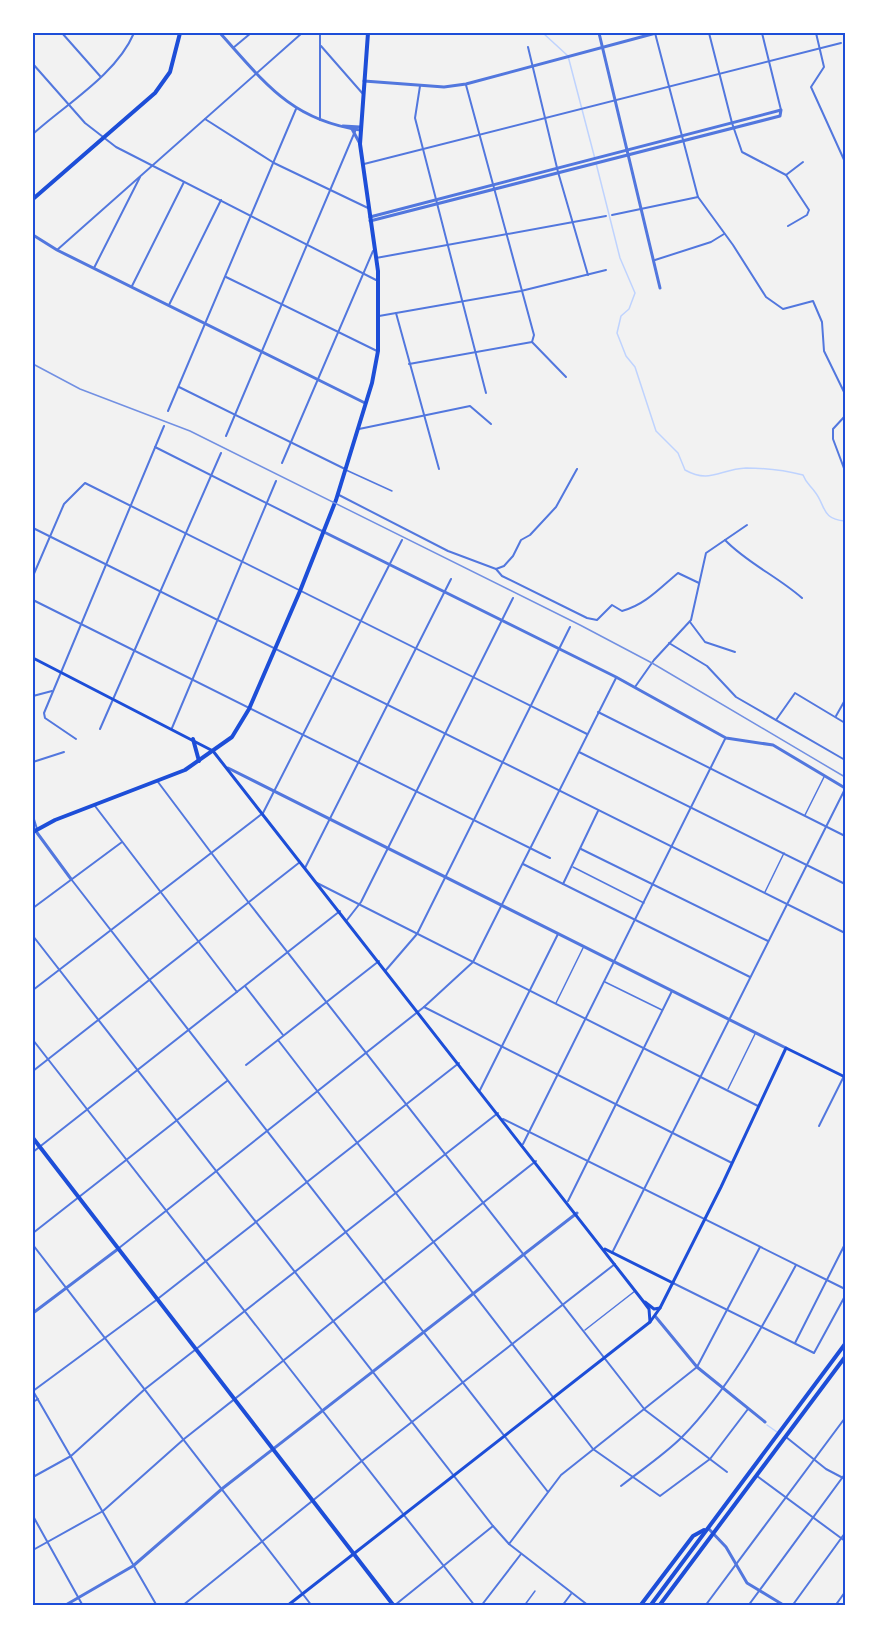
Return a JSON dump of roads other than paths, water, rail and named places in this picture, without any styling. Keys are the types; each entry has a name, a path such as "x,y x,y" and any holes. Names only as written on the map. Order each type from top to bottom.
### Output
{"main road":[{"path":"33,199 144,104 165,81 176,57 180,33"},
{"path":"35,830 158,782 199,761 232,737 249,709 300,591 338,495 366,403 378,351 379,282 361,165 358,129 361,119 368,33"},
{"path":"33,658 213,751 604,1248 649,1310 650,1322"},
{"path":"193,739 199,761"},
{"path":"287,1606 650,1322 660,1308 705,1219 786,1048 845,1076"},
{"path":"33,1138 356,1553 394,1606"},
{"path":"604,1248 673,1283"},
{"path":"643,1301 654,1309 660,1308"},
{"path":"650,1606 845,1344"},
{"path":"659,1606 845,1357"},
{"path":"640,1606 693,1536 708,1528"}],"street":[{"path":"62,33 100,76"},
{"path":"33,134 100,76 125,50 134,33"},
{"path":"220,33 257,74 296,109 320,120 358,129"},
{"path":"233,48 251,33"},
{"path":"57,250 302,33"},
{"path":"320,33 320,120"},
{"path":"599,33 643,209 660,288"},
{"path":"364,81 444,87 466,84 656,33 698,197 766,297 783,309 813,301 822,322 824,351 845,394"},
{"path":"709,33 733,128 745,154 786,175 809,210 807,215 788,226"},
{"path":"682,138 780,116 781,111 762,33"},
{"path":"816,33 824,67 811,87 845,162"},
{"path":"361,165 669,84 841,43"},
{"path":"320,45 363,94"},
{"path":"528,47 557,170 588,275"},
{"path":"33,64 68,104 104,138 184,182 379,282"},
{"path":"466,84 520,291 534,335 532,342"},
{"path":"420,86 415,118 486,393"},
{"path":"168,411 296,109"},
{"path":"370,219 557,170 590,159 628,152 781,111"},
{"path":"205,119 274,163 368,208"},
{"path":"33,126 37,130"},
{"path":"343,126 358,129"},
{"path":"226,436 358,129"},
{"path":"557,170 592,164 599,159"},
{"path":"786,175 803,162"},
{"path":"94,268 141,176"},
{"path":"132,286 184,182"},
{"path":"612,215 698,197"},
{"path":"169,305 221,200"},
{"path":"376,258 606,216"},
{"path":"655,260 711,242 724,234"},
{"path":"33,235 57,250 366,403"},
{"path":"282,463 362,272 375,249"},
{"path":"379,316 520,291 606,270"},
{"path":"226,277 378,351"},
{"path":"396,313 422,416 439,469"},
{"path":"409,364 532,342"},
{"path":"532,342 566,377"},
{"path":"179,387 345,469"},
{"path":"357,429 470,406 491,424"},
{"path":"845,416 833,429 833,439 845,471"},
{"path":"76,739 45,718 44,713 164,426"},
{"path":"154,446 616,677 726,738 767,743 845,788 612,1253"},
{"path":"100,729 136,652 221,453"},
{"path":"496,569 504,566 513,556 521,540 530,535 556,507 577,469"},
{"path":"171,728 276,480"},
{"path":"33,576 64,504 85,483 587,734"},
{"path":"338,495 448,551 496,569 502,576 587,618 597,620 612,605 622,611 634,608 654,595 678,573 699,583"},
{"path":"635,687 669,643 690,622 706,553 747,525"},
{"path":"33,528 502,764 845,933"},
{"path":"33,990 263,813 402,540"},
{"path":"725,540 737,552 782,579 802,598"},
{"path":"305,868 451,579"},
{"path":"347,920 360,904 513,598"},
{"path":"33,600 550,858"},
{"path":"690,622 705,642 735,652"},
{"path":"386,970 417,934 570,627"},
{"path":"669,643 707,666 736,697 845,760"},
{"path":"33,1313 418,1012 473,962 616,677"},
{"path":"33,696 52,691"},
{"path":"776,720 794,693 845,723"},
{"path":"835,717 845,700"},
{"path":"598,712 845,836"},
{"path":"523,1144 726,738"},
{"path":"579,752 845,884"},
{"path":"33,762 64,753"},
{"path":"228,768 786,1048"},
{"path":"158,782 249,903 645,1410 728,1472"},
{"path":"94,806 237,992"},
{"path":"563,884 598,811"},
{"path":"33,816 35,830 109,931 548,1492"},
{"path":"33,908 122,842"},
{"path":"581,849 768,941"},
{"path":"33,1071 300,862"},
{"path":"523,864 750,977"},
{"path":"317,883 758,1106"},
{"path":"33,1152 340,911"},
{"path":"480,1090 504,1047 559,933"},
{"path":"33,936 335,1320 493,1526 508,1544 589,1606"},
{"path":"246,1065 379,962"},
{"path":"245,986 283,1035"},
{"path":"568,1201 672,991"},
{"path":"424,1006 558,1076 732,1162"},
{"path":"33,1040 475,1606"},
{"path":"278,1040 593,1449 660,1496 710,1459 748,1409"},
{"path":"157,1606 33,1391 107,1338 459,1063"},
{"path":"819,1126 845,1076"},
{"path":"33,1233 227,1080"},
{"path":"33,1477 71,1456 145,1389 196,1348 296,1273 498,1113"},
{"path":"503,1119 845,1289"},
{"path":"33,1550 103,1511 184,1439 435,1244 536,1161"},
{"path":"64,1606 133,1566 223,1488 577,1213"},
{"path":"794,1344 845,1244"},
{"path":"33,1245 312,1606"},
{"path":"508,1544 561,1475 697,1367 760,1247"},
{"path":"183,1606 363,1460 615,1264"},
{"path":"621,1486 682,1437 721,1388 761,1328 796,1264"},
{"path":"673,1283 814,1353 845,1296"},
{"path":"655,1316 697,1367 765,1422"},
{"path":"33,1402 38,1399"},
{"path":"705,1606 845,1418"},
{"path":"786,1437 814,1460 844,1478"},
{"path":"748,1606 845,1474"},
{"path":"757,1476 845,1542"},
{"path":"33,1516 83,1606"},
{"path":"394,1606 493,1526"},
{"path":"708,1528 726,1547 742,1579 785,1606"},
{"path":"792,1606 845,1533"},
{"path":"481,1606 521,1554"},
{"path":"835,1606 845,1592"},
{"path":"562,1606 572,1593"}],"lane":[{"path":"345,469 392,491"},
{"path":"804,816 825,776"},
{"path":"765,893 784,853"},
{"path":"572,867 644,903"},
{"path":"556,1003 584,947"},
{"path":"605,982 663,1010"},
{"path":"728,1090 756,1033"},
{"path":"584,1331 635,1291"},
{"path":"524,1606 535,1591"}],"waterway":[{"path":"543,33 568,56 595,159"},
{"path":"596,163 620,258 635,293 629,309 621,316 617,333 626,356 635,367 656,431 678,453 685,470 694,474 708,476 746,468 803,475 828,515 845,521"},
{"path":"767,1425 777,1432"}],"railway":[{"path":"33,364 80,389 190,431 580,625 652,663 845,777"}]}
